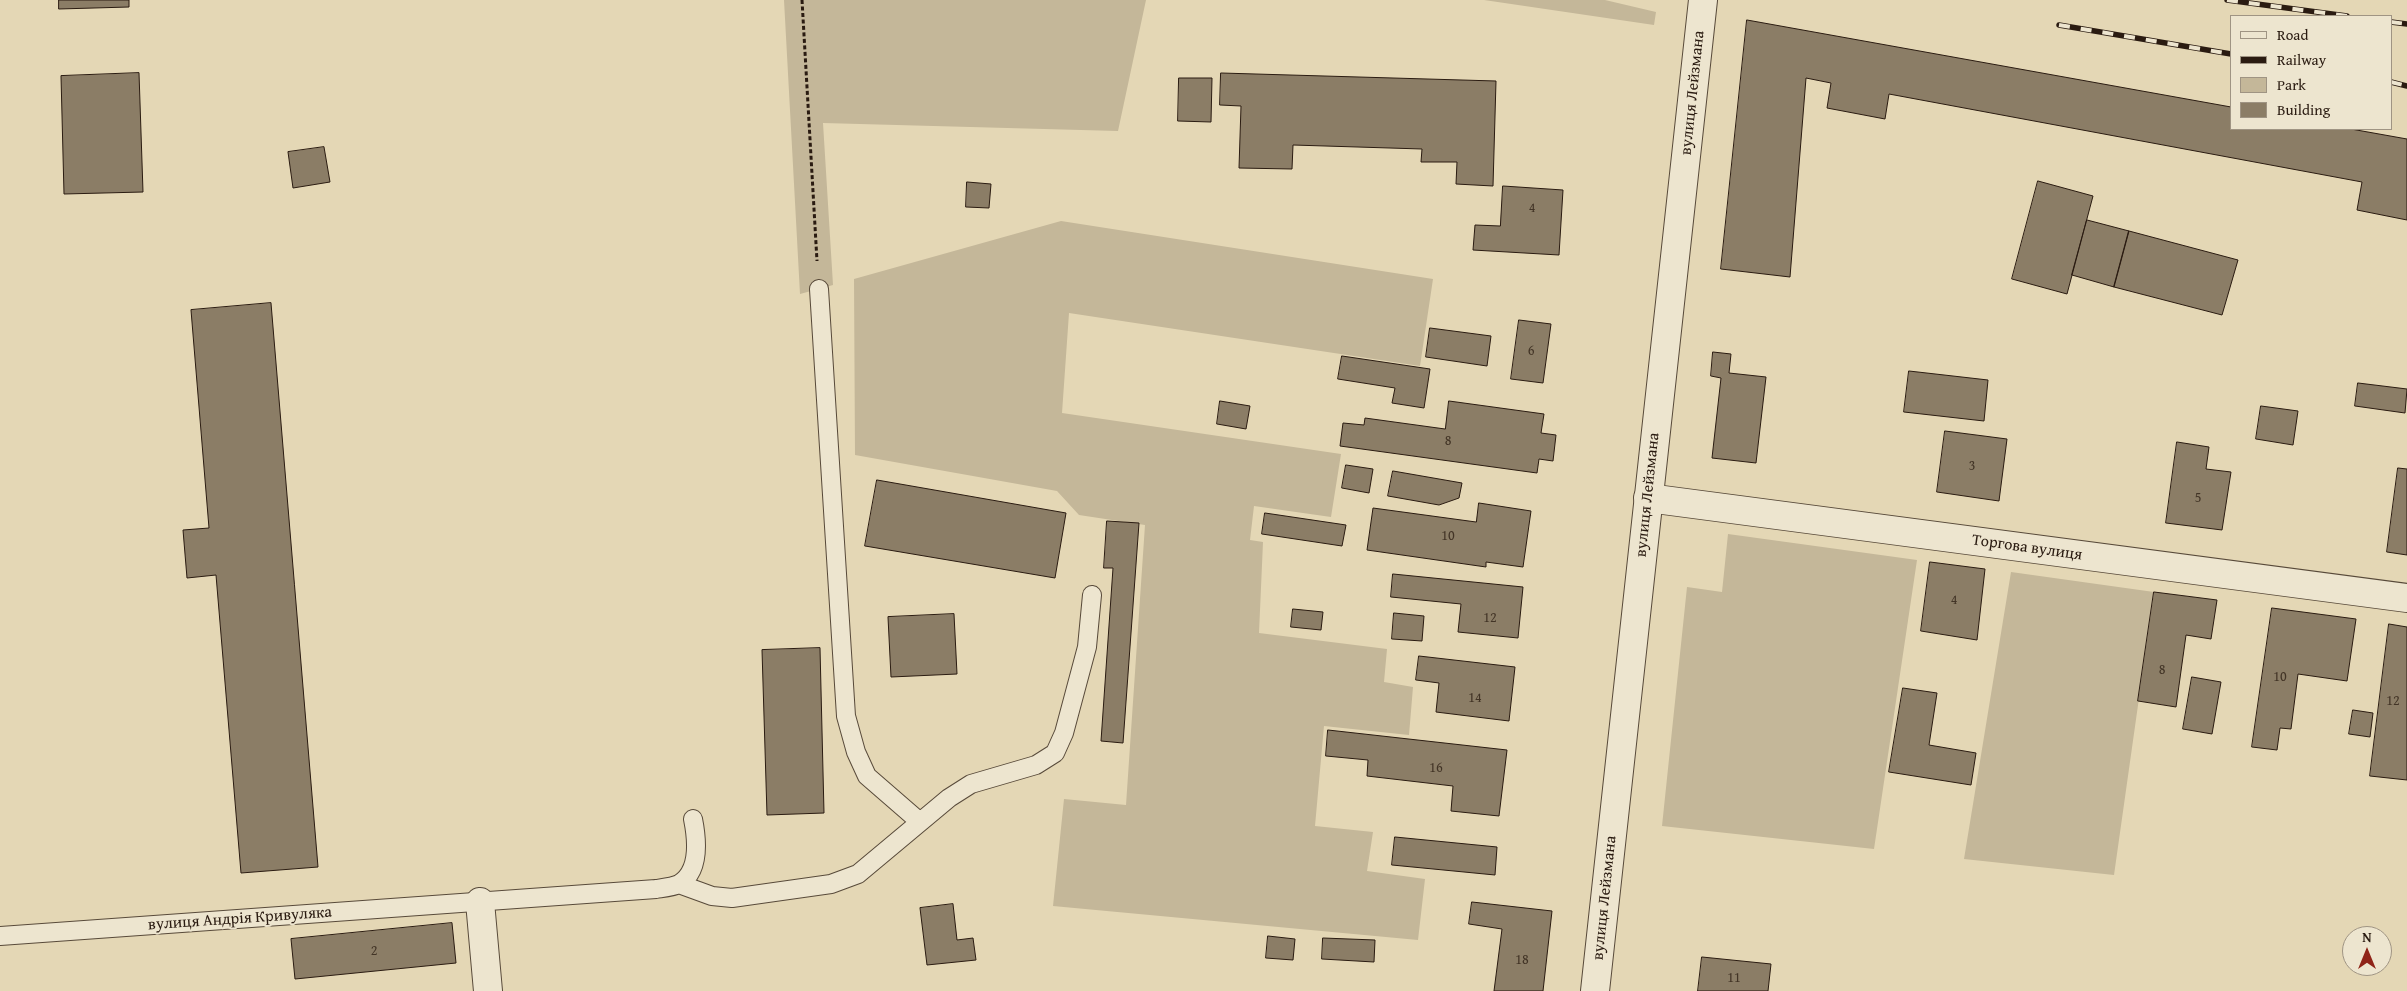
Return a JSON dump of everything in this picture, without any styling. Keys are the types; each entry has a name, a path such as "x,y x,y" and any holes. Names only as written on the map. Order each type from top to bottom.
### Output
{"street":[{"name":"вулиця Лейзмана","path":"1595,991 1703,0"},
{"name":"Торгова вулиця","path":"1648,498 2407,598"},
{"path":"480,902 488,991"}],"lane":[{"path":"819,289 846,716 856,752 867,776 920,822"},
{"path":"693,819 697,839 696,855 691,872 679,884 712,896 732,898 831,884 858,874 920,822 971,784 1036,765 1055,753 1064,733 1087,647 1092,595"},
{"name":"вулиця Андрія Кривуляка","path":"0,936 656,889 679,884"}],"path":[{"path":"802,0 819,289"}],"green space":[{"path":"784,0 1146,0 1118,131 823,123 833,285 800,294"},
{"path":"1484,0 1605,0 1656,12 1654,25"},
{"path":"1061,221 1433,279 1420,366 1069,313 1062,413 1341,454 1331,517 1254,506 1250,540 1263,542 1259,633 1387,649 1384,682 1413,687 1409,735 1324,726 1315,826 1373,832 1367,871 1425,879 1418,940 1053,906 1064,799 1126,805 1145,525 1079,515 1057,491 855,455 854,279"},
{"path":"1728,534 1917,560 1874,849 1662,826 1687,587 1722,592"},
{"path":"2011,572 2154,592 2114,875 1964,859"}],"building":[{"path":"59,0 129,0 129,7 59,9"},
{"path":"1747,20 2230,107 2230,130 2357,130 2407,139 2407,220 2357,210 2362,182 1889,94 1885,119 1827,108 1831,83 1806,78 1790,277 1721,269"},
{"path":"139,73 143,192 64,194 61,76"},
{"path":"1221,73 1496,81 1493,186 1456,184 1457,162 1421,162 1422,149 1293,145 1292,169 1239,168 1241,106 1220,105"},
{"path":"1179,78 1212,78 1211,122 1178,121"},
{"path":"324,147 330,182 293,188 288,152"},
{"path":"2038,181 2093,196 2067,294 2012,279"},
{"path":"967,182 991,184 989,208 966,207"},
{"path":"1503,186 1563,190 1559,255 1473,250 1475,225 1500,226"},
{"path":"2087,220 2129,231 2114,287 2072,275"},
{"path":"2129,231 2238,260 2222,315 2114,287"},
{"path":"271,303 318,867 241,873 216,575 187,578 183,530 209,528 191,310"},
{"path":"1519,320 1551,324 1543,383 1511,379"},
{"path":"1430,328 1491,336 1487,366 1426,357"},
{"path":"1713,352 1731,354 1729,373 1766,377 1756,463 1712,458 1721,378 1711,376"},
{"path":"1342,356 1430,369 1424,408 1392,403 1395,388 1338,379"},
{"path":"1909,371 1988,380 1984,421 1904,412"},
{"path":"2358,383 2407,389 2405,413 2355,406"},
{"path":"1220,401 1250,406 1246,429 1217,424"},
{"path":"1449,401 1544,414 1541,433 1556,435 1553,461 1539,459 1537,473 1340,446 1343,423 1364,425 1365,418 1445,429"},
{"path":"2261,406 2298,411 2293,445 2256,439"},
{"path":"1945,431 2007,439 1999,501 1937,492"},
{"path":"2177,442 2209,447 2206,469 2231,472 2222,530 2166,523"},
{"path":"1346,465 1373,469 1369,493 1342,488"},
{"path":"2398,468 2407,469 2407,555 2387,552"},
{"path":"1393,471 1462,483 1459,498 1439,505 1388,496"},
{"path":"877,480 1066,513 1055,578 865,546"},
{"path":"1479,503 1531,511 1523,567 1486,562 1486,567 1367,550 1373,508 1476,522"},
{"path":"1265,513 1346,525 1342,546 1262,534"},
{"path":"1107,521 1139,523 1123,743 1101,741 1113,568 1104,568"},
{"path":"1930,562 1985,569 1977,640 1921,631"},
{"path":"1393,574 1523,587 1518,638 1458,632 1461,604 1391,597"},
{"path":"2154,592 2217,600 2211,639 2186,635 2176,707 2138,701"},
{"path":"2272,608 2356,619 2347,681 2298,674 2291,729 2280,728 2277,750 2252,747"},
{"path":"1293,609 1323,612 1321,630 1291,627"},
{"path":"1394,613 1424,616 1422,641 1392,639"},
{"path":"954,614 957,674 891,677 888,617"},
{"path":"2389,624 2407,627 2407,780 2370,776"},
{"path":"820,648 824,813 767,815 762,650"},
{"path":"1419,656 1515,667 1509,721 1436,712 1439,683 1416,680"},
{"path":"2192,677 2221,682 2212,734 2183,729"},
{"path":"1903,688 1937,693 1929,745 1976,753 1971,785 1889,772"},
{"path":"2353,710 2373,713 2370,737 2349,734"},
{"path":"1328,730 1507,750 1499,816 1451,811 1453,786 1367,776 1368,760 1326,756"},
{"path":"1395,837 1497,847 1495,875 1392,865"},
{"path":"1472,902 1552,911 1543,991 1494,991 1502,929 1469,924"},
{"path":"953,904 957,940 973,938 976,960 927,965 920,908"},
{"path":"452,923 456,963 295,979 291,939"},
{"path":"1268,936 1295,939 1293,960 1266,958"},
{"path":"1323,938 1375,940 1374,962 1322,959"},
{"path":"1702,957 1771,964 1768,991 1698,991"}],"railway":[{"path":"2227,0 2340,15"},
{"path":"2392,22 2407,24"},
{"path":"2059,25 2230,54"},
{"path":"2392,82 2407,86"}]}
